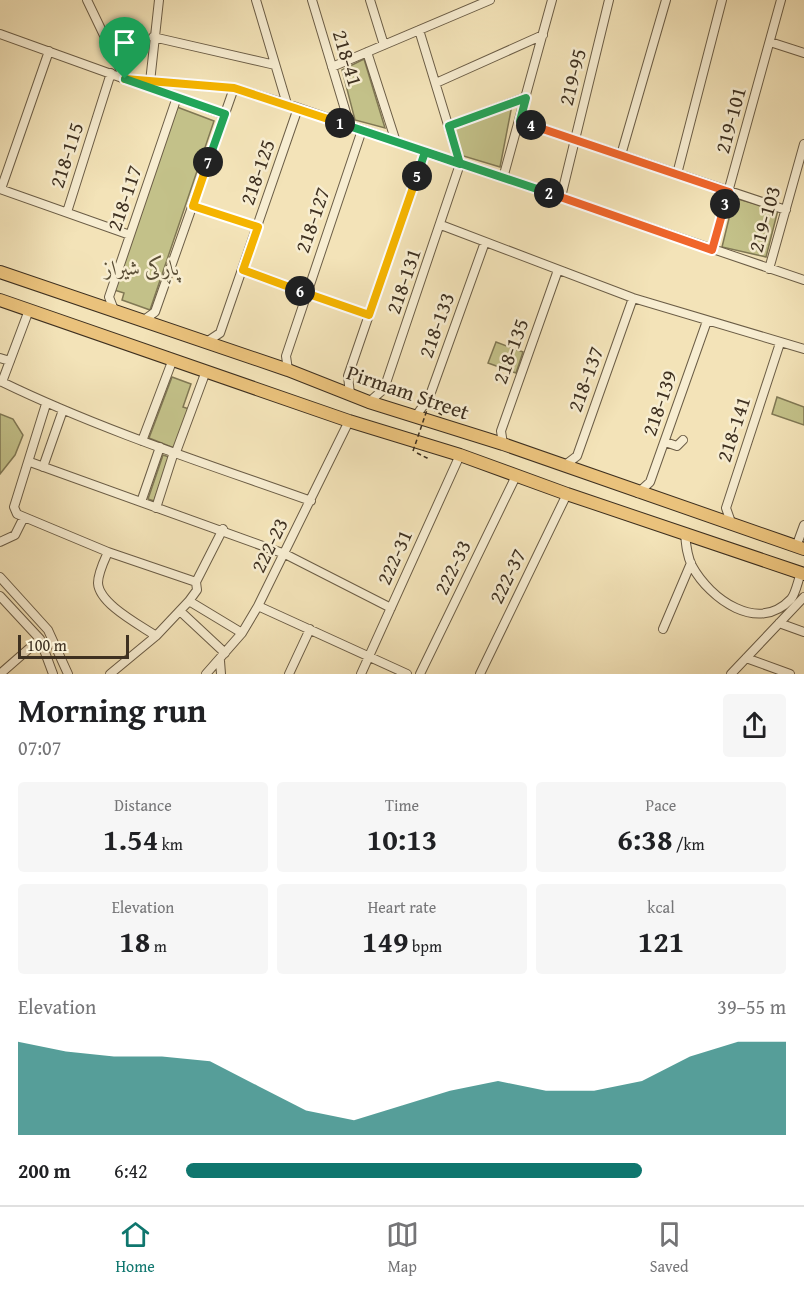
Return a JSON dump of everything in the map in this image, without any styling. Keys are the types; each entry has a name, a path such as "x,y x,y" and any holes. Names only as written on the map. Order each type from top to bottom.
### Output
{"highway":[{"name":"Pirmam Street","path":"0,272 288,370 369,402 467,433 501,440 638,493 800,548"},
{"name":"Pirmam Street","path":"0,300 349,421 460,455 567,494 802,573"},
{"path":"460,455 469,449 471,444 467,433"},
{"path":"488,465 486,460 489,448 501,440"}],"street":[{"path":"87,0 125,79"},
{"path":"150,82 153,37 159,0"},
{"name":"218-41","path":"312,0 350,126"},
{"path":"370,0 384,45"},
{"path":"332,67 490,0"},
{"path":"503,178 552,0"},
{"name":"219-95","path":"561,197 609,0"},
{"path":"621,155 666,0"},
{"path":"677,174 722,0"},
{"name":"219-101","path":"712,250 781,0"},
{"path":"254,1 287,104"},
{"path":"419,30 460,164"},
{"path":"0,34 225,114"},
{"path":"436,84 543,35"},
{"path":"153,37 276,65"},
{"path":"770,42 804,53"},
{"path":"49,51 1,189 130,235"},
{"path":"367,52 396,142"},
{"name":"218-115","path":"67,212 111,74"},
{"path":"125,79 234,88 804,280"},
{"path":"144,320 156,312 234,88"},
{"name":"218-117","path":"114,310 109,297 177,97"},
{"path":"449,126 526,98"},
{"name":"218-125","path":"205,343 220,333 298,108"},
{"path":"520,121 786,210"},
{"name":"218-127","path":"288,370 286,356 362,130"},
{"name":"219-103","path":"769,269 804,144"},
{"path":"350,394 348,376 425,152"},
{"name":"218-131","path":"369,402 384,389 460,164"},
{"path":"193,206 258,227"},
{"path":"441,225 633,298 804,349"},
{"name":"218-133","path":"415,417 429,398 485,242"},
{"path":"243,270 306,294"},
{"name":"218-135","path":"501,440 558,270"},
{"name":"218-137","path":"564,466 577,456 633,298"},
{"path":"29,310 1,382 63,411 310,501"},
{"name":"218-139","path":"638,493 650,482 707,321"},
{"name":"218-141","path":"732,525 726,507 780,343"},
{"path":"0,358 10,361"},
{"path":"142,441 173,359"},
{"path":"156,508 207,371"},
{"path":"46,404 30,462 13,510 24,518 108,552 196,582"},
{"path":"43,467 63,411"},
{"name":"222-23","path":"206,674 243,633 285,554 349,421"},
{"path":"665,442 677,446 683,440"},
{"path":"141,502 160,447"},
{"name":"222-31","path":"361,674 460,455"},
{"path":"30,462 156,508 223,529 285,554 391,608"},
{"name":"222-33","path":"420,674 516,476"},
{"name":"222-37","path":"480,674 567,494"},
{"path":"0,542 15,535 24,518"},
{"path":"800,548 804,525"},
{"path":"110,674 156,636 189,601 197,590 196,582 223,529"},
{"path":"685,534 691,563 700,579 728,607 762,614 777,609 792,597 802,573"},
{"path":"108,552 99,576 101,593 119,612 156,636"},
{"path":"663,629 691,563"},
{"path":"0,577 52,635 68,674"},
{"path":"731,674 804,597"},
{"path":"2,601 40,639 53,674"},
{"path":"189,601 243,633"},
{"path":"258,606 401,673"},
{"path":"22,620 32,611"},
{"path":"180,611 225,653"},
{"path":"779,623 804,632"},
{"path":"289,674 310,629"},
{"path":"0,674 40,639"},
{"path":"746,658 790,674"},
{"path":"220,661 221,674"}],"path":[{"path":"306,294 369,315"},
{"path":"427,458 413,451 428,407 442,414"}],"green space":[{"path":"364,59 385,128 355,120 342,70"},
{"path":"512,105 500,167 460,155 449,129"},
{"name":"پاڕکی شیراز","path":"177,107 214,121 150,310 122,300 124,293 111,289"},
{"path":"734,198 778,210 766,257 722,247"},
{"path":"496,342 523,352 516,373 488,363"},
{"path":"172,377 191,384 183,407 189,409 174,448 149,438"},
{"path":"777,397 804,407 804,425 772,414"},
{"path":"0,414 13,419 23,435 15,455 0,474"},
{"path":"163,455 169,457 154,501 148,499"}],"route":[{"path":"125,79 225,114 193,206 258,227 243,270 369,315 425,152 460,164 449,126 526,98 520,121 729,192 712,250 460,164 287,104 234,88 125,79"}]}
